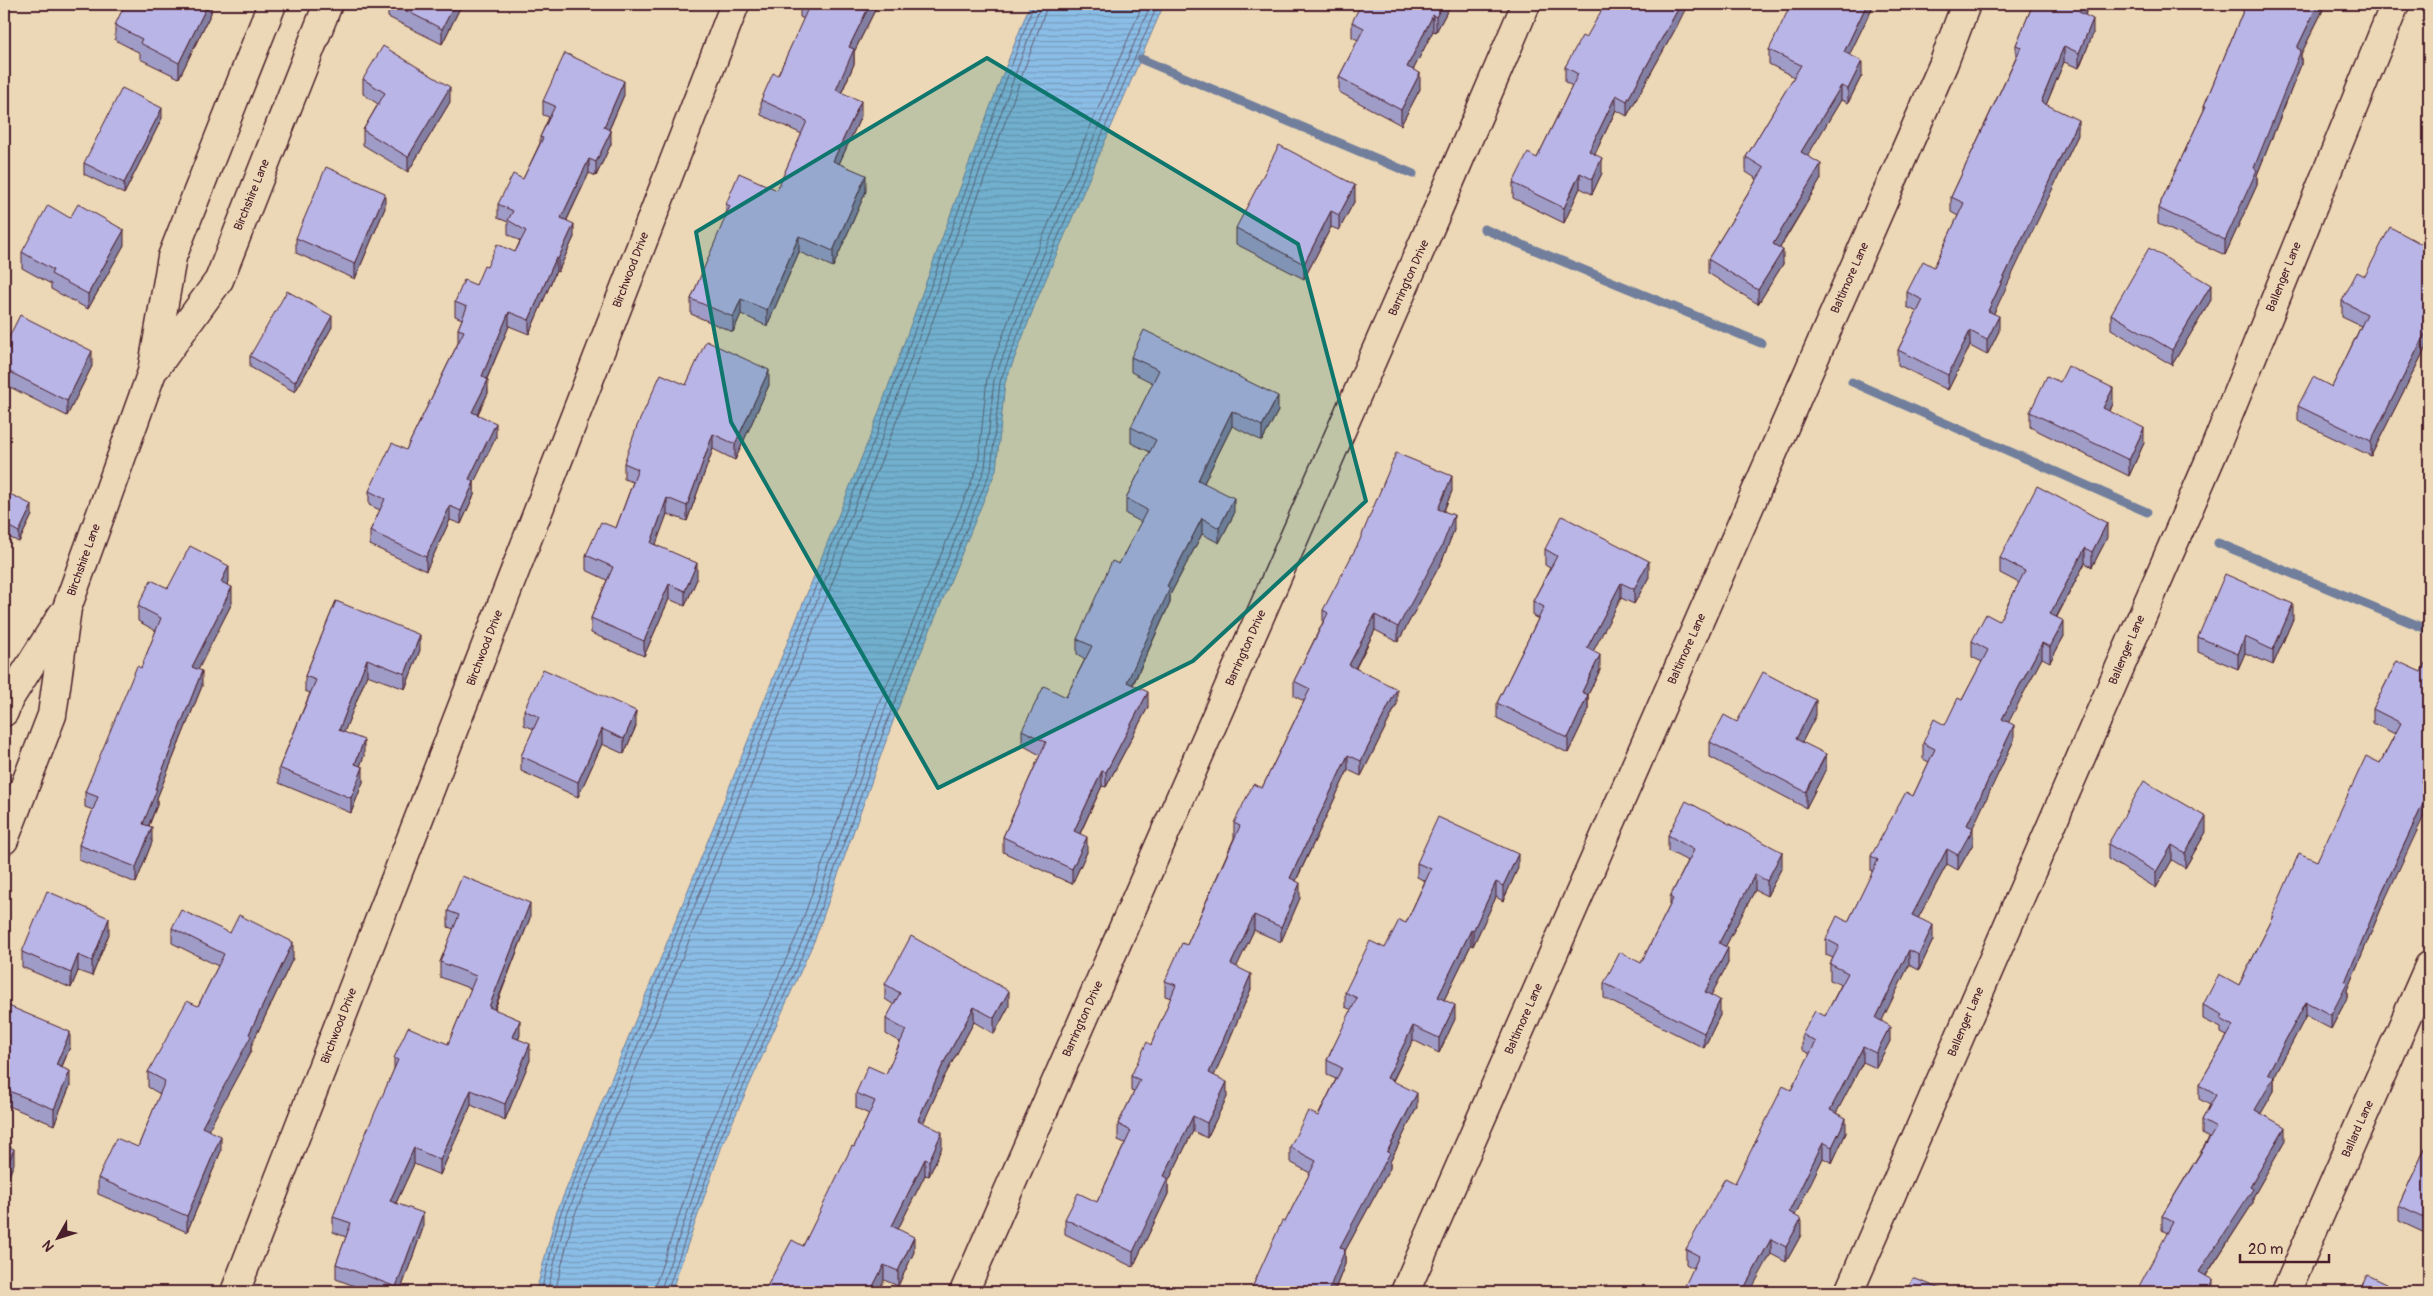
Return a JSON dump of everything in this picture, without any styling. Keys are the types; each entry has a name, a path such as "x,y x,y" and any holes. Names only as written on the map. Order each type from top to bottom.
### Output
{"street":[{"name":"Birchshire Lane","path":"4,840 52,715 67,608 152,372 172,257 272,4"},
{"name":"Birchshire Lane","path":"152,372 219,280 328,4"},
{"name":"Birchwood Drive","path":"235,1292 735,4"},
{"name":"Barrington Drive","path":"964,1292 1439,208 1526,4"},
{"name":"Baltimore Lane","path":"1405,1292 1943,66 1966,4"},
{"name":"Ballenger Lane","path":"1849,1292 2215,448 2395,4"},
{"name":"Birchshire Lane","path":"4,712 9,699 67,608"},
{"name":"Ballard Lane","path":"2286,1292 2429,966"}],"highlighted area":[{"path":"987,58 1298,244 1366,501 1193,661 938,788 731,422 696,232"}],"water":[{"path":"1030,4 1164,4 1036,302 1005,383 996,470 896,713 815,939 723,1143 671,1292 536,1292 556,1214 871,434 979,136"}],"building":[{"path":"125,4 208,4 179,63 140,43 142,39 115,25"},
{"path":"393,4 455,4 442,29"},
{"path":"804,4 870,4 849,47 854,49 836,90 861,101 833,161 866,175 833,251 799,236 767,310 741,299 733,317 691,299 730,206 726,204 739,173 777,190 807,121 761,100 773,73 778,75 809,6"},
{"path":"1361,4 1443,4 1436,17 1433,15 1407,67 1420,73 1401,110 1339,77 1364,28 1352,22"},
{"path":"1605,4 1681,4 1627,101 1616,95 1589,151 1602,158 1592,179 1580,173 1564,208 1513,183 1528,153 1537,158 1578,74 1565,67 1582,36 1586,38"},
{"path":"1791,4 1805,6 1806,4 1867,4 1844,52 1862,61 1848,89 1841,86 1801,152 1821,164 1773,244 1783,250 1758,290 1708,259 1764,168 1746,157 1801,65 1769,50"},
{"path":"2033,4 2083,4 2079,12 2093,19 2079,53 2064,46 2041,102 2078,120 1988,311 1999,316 1987,340 1970,331 1948,375 1898,350 1923,300 1907,292 1923,261 1934,267 1964,203 1951,197 2021,47 2016,45"},
{"path":"2246,4 2318,4 2297,48 2301,50 2254,168 2257,170 2225,240 2158,208 2206,106 2204,106"},
{"path":"383,46 450,87 408,157 363,130 385,93 363,79"},
{"path":"565,53 624,81 604,127 611,131 596,162 589,159 561,218 574,224 558,259 556,258 529,320 509,312 482,376 488,380 472,412 496,423 469,479 474,482 461,511 450,506 426,557 370,531 385,499 369,491 392,443 406,450 464,331 458,329 467,307 455,302 464,280 476,285 484,266 487,267 497,244 515,252 526,231 508,220 513,211 498,204 513,174 523,179 543,138 540,137 555,106 543,101"},
{"path":"122,88 162,108 124,183 84,163"},
{"path":"1279,145 1355,185 1339,215 1331,211 1304,264 1236,228"},
{"path":"326,167 385,193 355,264 296,238"},
{"path":"78,204 124,230 88,294 51,274 53,270 22,252 48,205 70,218"},
{"path":"2390,227 2429,248 2429,326 2371,441 2298,406 2313,377 2332,387 2367,314 2342,301 2357,272 2365,276"},
{"path":"2149,248 2211,285 2172,350 2111,314"},
{"path":"287,291 332,316 295,382 250,356"},
{"path":"20,315 92,351 67,401 4,369 4,347"},
{"path":"1144,330 1278,396 1262,426 1232,411 1198,480 1234,498 1219,528 1202,518 1167,586 1170,588 1127,682 1148,692 1106,772 1102,771 1074,831 1087,837 1072,869 1003,837 1046,742 1022,730 1044,686 1066,697 1092,646 1077,639 1112,561 1119,564 1147,510 1126,498 1156,440 1131,427 1159,370 1131,357"},
{"path":"706,341 769,370 735,444 713,434 687,506 667,498 651,543 697,563 685,591 669,584 644,641 591,618 613,567 586,555 601,522 616,528 638,469 624,463 637,426 661,374 686,385"},
{"path":"2068,366 2113,388 2103,408 2144,428 2129,460 2030,412 2047,376 2060,382"},
{"path":"1396,453 1452,476 1438,509 1454,515 1442,546 1398,627 1375,615 1349,665 1397,689 1361,761 1348,755 1290,878 1300,883 1281,927 1254,915 1231,964 1251,974 1209,1073 1227,1082 1207,1123 1193,1116 1164,1176 1168,1178 1133,1252 1065,1219 1078,1193 1097,1202 1131,1131 1118,1124 1140,1080 1131,1076 1147,1042 1151,1045 1176,985 1165,981 1182,943 1187,945 1240,826 1234,823 1253,784 1262,788 1310,689 1294,681 1328,613 1323,610 1359,542"},
{"path":"2037,486 2107,523 2092,552 2085,548 2050,614 2064,621 2050,647 2042,643 2002,719 2014,725 1967,825 1973,828 1958,855 1947,849 1912,915 1933,925 1919,955 1909,950 1876,1018 1890,1026 1876,1053 1863,1047 1830,1110 1846,1118 1832,1147 1823,1142 1789,1212 1801,1219 1786,1247 1771,1239 1742,1292 1682,1292 1699,1256 1686,1249 1725,1178 1735,1183 1783,1086 1791,1090 1816,1042 1802,1034 1815,1011 1825,1016 1848,973 1830,964 1839,946 1826,939 1837,916 1848,922 1878,860 1871,856 1906,792 1913,796 1935,749 1923,743 1934,719 1945,725 1958,698 1962,700 1988,650 1972,641 1986,614 1999,621 2025,571 2000,558"},
{"path":"4,491 32,505 19,532 4,524"},
{"path":"1562,516 1649,561 1634,589 1621,583 1587,648 1600,655 1582,692 1588,695 1568,738 1497,703 1544,607 1533,601 1557,556 1545,549"},
{"path":"190,546 229,566 221,582 232,587 192,667 202,671 143,824 152,827 136,867 79,845 98,797 85,792 137,666 141,668 161,618 138,606 151,580 168,588"},
{"path":"2429,563 2429,580 2423,577"},
{"path":"2225,574 2293,604 2273,650 2245,637 2238,654 2198,637"},
{"path":"336,601 420,635 405,674 367,659 339,730 364,740 355,764 363,767 351,798 279,768 316,680 305,676"},
{"path":"2397,661 2421,672 2425,663 2429,666 2429,766 2421,782 2429,785 2429,791 2383,890 2345,982 2347,984 2331,1015 2306,1002 2268,1073 2274,1077 2255,1110 2285,1127 2250,1187 2253,1189 2199,1272 2213,1280 2207,1292 2136,1292 2173,1222 2162,1216 2216,1128 2202,1120 2216,1095 2199,1085 2233,1026 2221,1019 2223,1015 2203,1005 2219,974 2239,985 2274,916 2272,916 2299,853 2317,861 2366,756 2380,763 2401,723 2373,709"},
{"path":"543,669 636,711 624,739 602,729 578,782 521,756 539,717 524,710"},
{"path":"1763,672 1816,700 1796,739 1826,754 1806,792 1710,742 1724,715 1737,722"},
{"path":"2144,781 2206,817 2185,853 2172,845 2156,872 2108,844"},
{"path":"1686,801 1782,852 1767,881 1755,874 1719,943 1728,948 1705,992 1720,1000 1704,1033 1604,983 1620,952 1641,963 1673,899 1670,897 1694,850 1668,835"},
{"path":"1438,817 1518,854 1503,886 1496,882 1473,931 1471,930 1438,997 1455,1005 1439,1038 1413,1026 1387,1078 1417,1093 1387,1152 1390,1153 1340,1247 1345,1250 1328,1292 1250,1292 1282,1221 1285,1222 1316,1161 1290,1147 1308,1111 1318,1116 1342,1068 1327,1060 1357,998 1345,992 1370,941 1385,948 1399,920 1406,923 1431,869 1417,863"},
{"path":"462,876 530,903 489,1007 520,1020 513,1037 530,1044 505,1104 471,1090 440,1160 414,1148 390,1201 423,1213 396,1287 336,1264 351,1223 333,1217 358,1151 398,1060 394,1058 408,1027 448,1044 476,976 440,962 459,915 448,911"},
{"path":"47,891 109,918 92,961 78,955 71,973 22,952"},
{"path":"181,910 230,933 239,915 293,942 249,1034 251,1036 202,1127 221,1136 187,1216 98,1178 116,1138 138,1147 165,1081 148,1072 187,1001 198,1006 224,954 172,928"},
{"path":"911,936 1009,991 994,1018 974,1007 943,1064 918,1120 942,1132 929,1161 925,1159 892,1226 914,1237 898,1271 884,1265 870,1292 764,1292 792,1240 803,1246 852,1146 854,1147 875,1101 856,1093 868,1066 886,1074 906,1030 886,1019 900,993 885,984"},
{"path":"4,1004 70,1032 56,1065 70,1071 54,1109 4,1089 4,1053 9,1040 4,1038"},
{"path":"2429,1140 2429,1220 2399,1205"},
{"path":"4,1145 14,1149 4,1173"},
{"path":"2367,1275 2402,1292 2359,1292"},
{"path":"1913,1278 1949,1292 1907,1292"}],"waterway":[{"path":"1141,59 1413,174"},
{"path":"1484,229 1761,343"},
{"path":"1852,382 2147,512"},
{"path":"2218,543 2429,630"}]}
